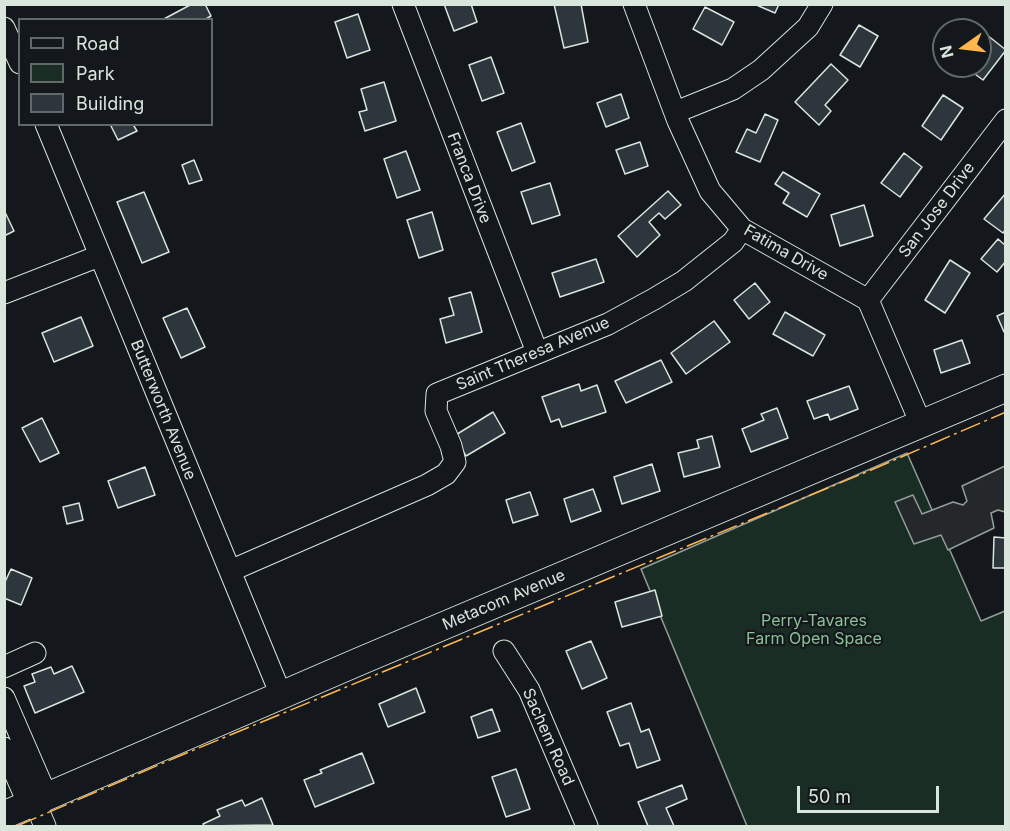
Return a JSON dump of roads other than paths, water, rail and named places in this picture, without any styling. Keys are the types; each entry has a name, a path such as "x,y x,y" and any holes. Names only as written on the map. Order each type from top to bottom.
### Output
{"main road":[{"name":"Metacom Avenue","path":"32,809 281,695 1005,388"}],"street":[{"name":"Franca Drive","path":"402,4 537,352"},
{"name":"Fatima Drive","path":"634,4 696,163 710,191 742,229 868,300"},
{"path":"676,112 733,88 761,70 808,27 822,4"},
{"path":"5,33 18,59"},
{"name":"San Jose Drive","path":"868,300 1005,120"},
{"name":"Butterworth Avenue","path":"47,126 281,695"},
{"name":"Saint Theresa Avenue","path":"230,571 427,485 446,474 455,462 451,446 436,411 437,394 608,324 684,280 733,243 742,229"},
{"path":"4,293 99,256"},
{"path":"868,300 921,424"},
{"name":"Sachem Road","path":"504,651 529,690 587,826"},
{"path":"4,667 35,653"},
{"path":"6,706 32,809"},
{"path":"4,748 32,809"}],"park label":[{"name":"Perry-Tavares Farm Open Space","path":"814,630"}]}
